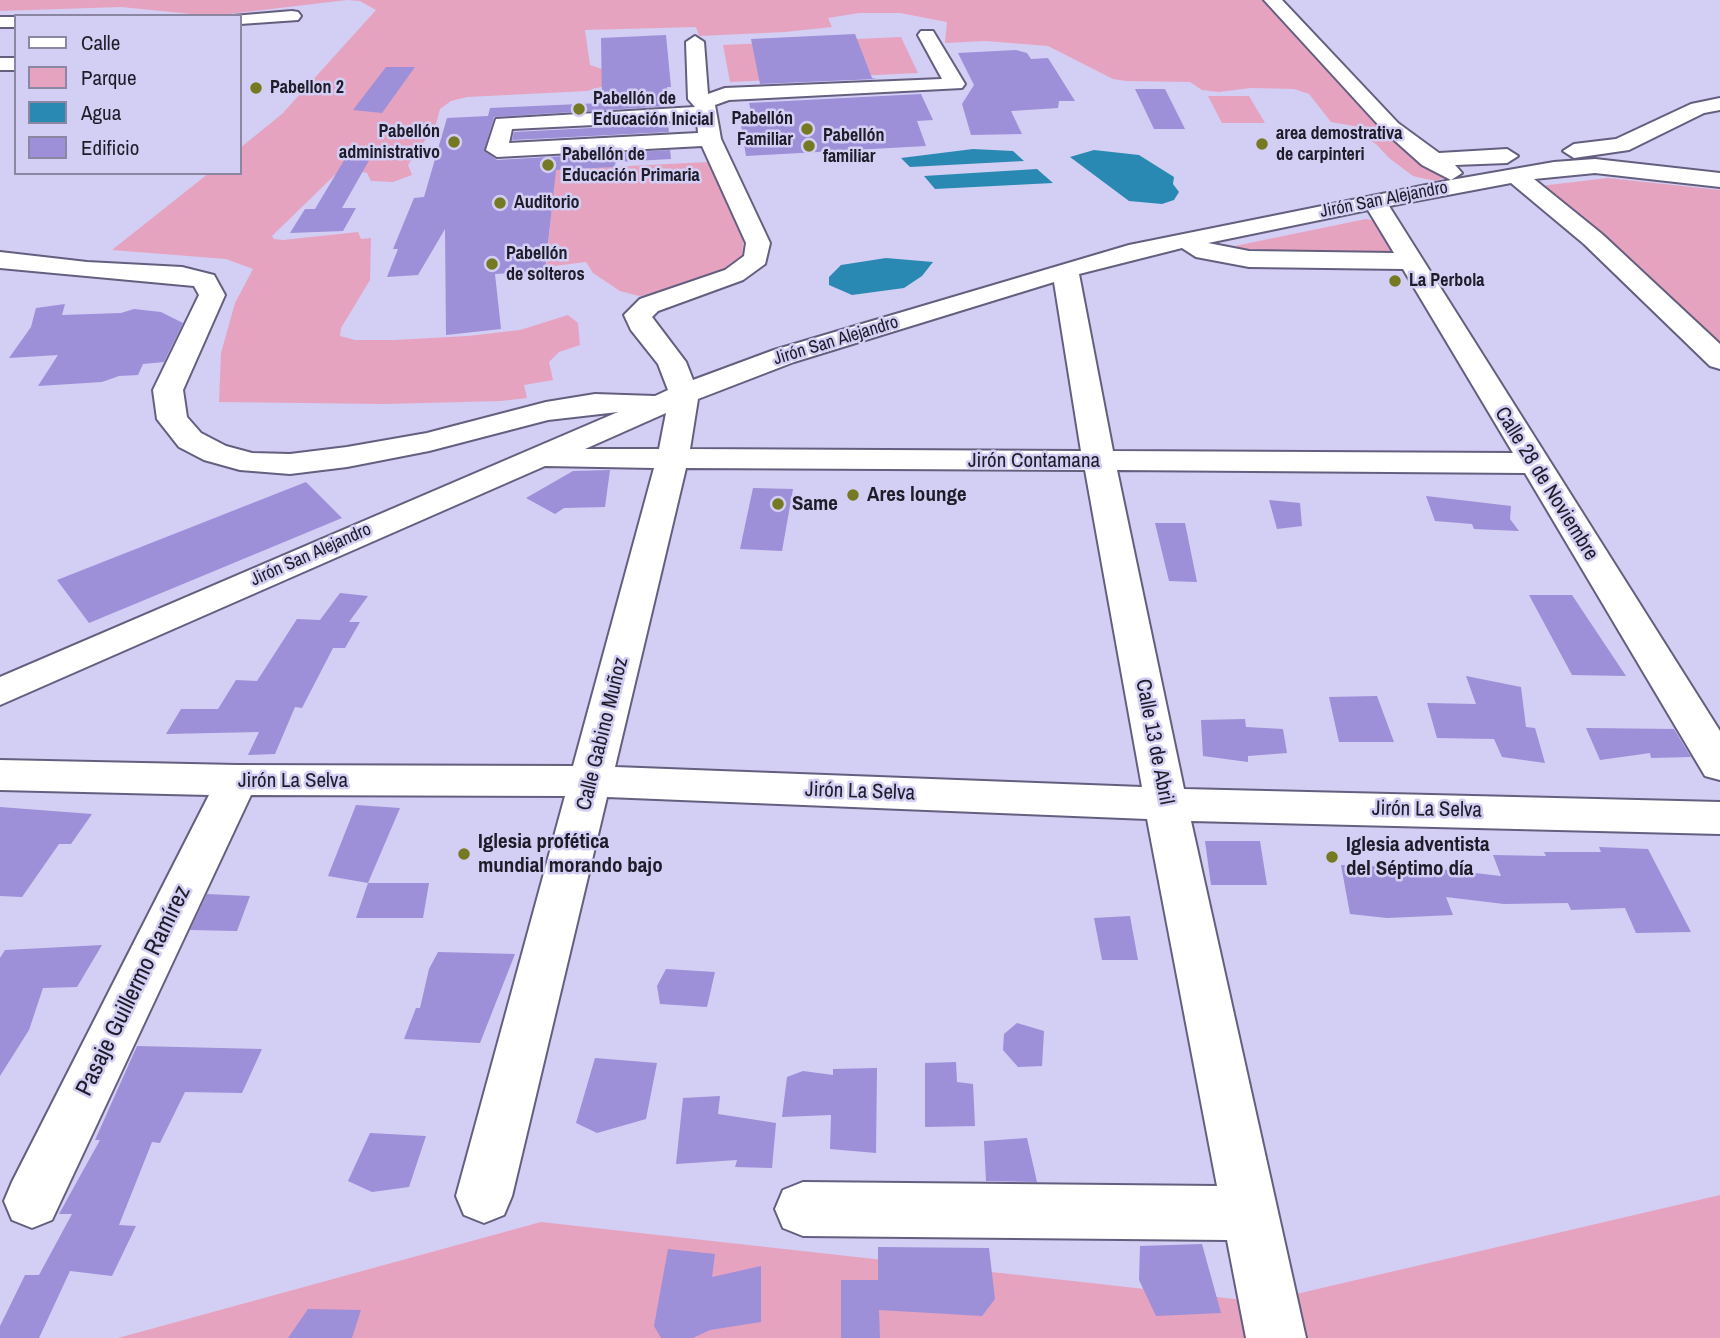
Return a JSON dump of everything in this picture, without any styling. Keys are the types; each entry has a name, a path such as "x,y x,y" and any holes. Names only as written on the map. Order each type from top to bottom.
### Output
{"street":[{"path":"1273,0 1391,127 1430,160 1467,184"},
{"path":"242,19 292,16"},
{"path":"704,117 712,100 725,94 955,84 927,35"},
{"path":"0,260 87,270 182,275 205,281 212,295 169,390 172,419 190,440 215,453 251,463 290,464 347,457 440,439 545,411 595,403 676,397 672,362 638,315 649,305 749,267 756,259 758,243 704,117 695,42"},
{"path":"1430,160 1606,149 1636,138 1698,108 1720,104"},
{"path":"704,117 497,150 503,124 704,117"},
{"name":"Jirón San Alejandro","path":"0,692 676,397 784,356 1065,270 1187,240 1515,175 1594,166 1720,180"},
{"path":"1515,175 1593,239 1720,360"},
{"name":"Calle 28 de Noviembre","path":"1375,202 1720,765"},
{"path":"1187,240 1205,253 1249,259 1409,261"},
{"name":"Calle 13 de Abril","path":"1065,270 1098,461 1276,1338"},
{"name":"Calle Gabino Muñoz","path":"484,1196 673,458 676,397"},
{"name":"Jirón Contamana","path":"534,458 1533,463"},
{"name":"Jirón La Selva","path":"0,775 237,780 591,782 1166,804 1720,818"},
{"name":"Pasaje Guillermo Ramírez","path":"32,1202 237,780"},
{"path":"803,1209 1250,1213"}],"green space":[{"path":"0,0 347,0 229,14 192,14 121,7 0,11"},
{"path":"347,0 1263,0 1410,156 1448,177 1435,181 1413,176 1376,144 1363,137 1359,127 1331,122 1309,94 1294,89 1251,88 1219,92 1202,90 1190,82 1113,79 1048,46 986,41 945,43 947,22 900,13 859,13 828,18 832,27 785,32 699,36 696,27 585,30 590,65 602,69 604,86 587,91 467,97 451,101 440,109 436,124 408,165 412,175 393,182 371,181 367,173 342,168 272,236 274,239 283,240 358,232 361,239 371,238 370,280 341,328 340,336 355,340 394,340 468,336 520,330 568,315 578,323 580,345 559,352 549,362 553,380 524,385 527,398 501,401 385,404 219,402 221,353 235,303 253,269 226,259 112,250 206,175 242,175 242,146 282,114 376,10 360,1"},
{"path":"901,37 918,73 730,82 723,45"},
{"path":"1208,96 1249,96 1265,123 1222,123"},
{"path":"708,162 743,241 742,259 736,267 660,294 639,296 620,291 593,273 586,262 546,267 554,184 490,173"},
{"path":"1608,178 1720,190 1720,350 1540,186"},
{"path":"1366,219 1376,221 1395,252 1393,255 1256,256 1225,248"},
{"path":"1720,1195 1720,1338 118,1338 541,1222 1262,1302"}],"water":[{"path":"973,149 1013,151 1024,161 910,167 901,158"},
{"path":"1094,150 1139,155 1174,177 1173,184 1179,192 1174,200 1162,204 1129,201 1070,157"},
{"path":"1037,169 1053,183 935,189 924,176"},
{"path":"886,258 933,262 922,276 904,288 852,295 829,285 829,277 841,265"}],"building":[{"path":"855,34 872,78 876,79 760,84 751,39"},
{"path":"666,35 671,87 667,87 668,106 494,117 484,151 497,160 670,150 671,159 616,162 614,167 556,170 545,271 495,274 501,329 446,335 445,229 418,275 387,277 398,249 393,249 414,198 424,197 447,118 488,116 490,108 602,103 601,38"},
{"path":"1016,50 1027,53 1031,59 1048,58 1075,101 1059,101 1058,108 1011,111 1022,134 971,135 962,104 974,85 958,53"},
{"path":"386,67 415,67 382,113 353,110"},
{"path":"1135,89 1165,89 1185,129 1154,129"},
{"path":"921,94 933,120 917,121 926,146 746,156 741,125 754,125 749,103"},
{"path":"668,124 669,132 512,140 514,132"},
{"path":"352,147 371,157 342,208 356,208 343,231 290,233 305,209 315,209"},
{"path":"65,304 62,315 121,313 134,309 161,312 183,323 164,362 143,364 138,375 119,376 102,382 38,386 58,355 9,358 31,327 36,308"},
{"path":"610,470 605,507 564,508 555,514 526,498 573,471"},
{"path":"306,482 342,518 89,623 57,580"},
{"path":"753,488 793,489 782,551 740,549"},
{"path":"1426,496 1511,506 1510,519 1519,531 1474,529 1472,524 1435,521"},
{"path":"1269,500 1300,503 1302,526 1277,529"},
{"path":"1155,523 1185,523 1197,582 1169,581"},
{"path":"340,593 368,596 349,622 360,622 345,648 333,648 302,708 295,707 275,754 248,755 259,732 166,734 181,709 218,709 236,680 257,681 297,619 320,620"},
{"path":"1529,595 1572,595 1626,676 1572,675"},
{"path":"1466,676 1521,687 1526,727 1535,728 1545,763 1502,757 1494,739 1437,738 1427,703 1476,704"},
{"path":"1377,696 1394,742 1339,742 1329,697"},
{"path":"1245,719 1246,727 1283,729 1287,753 1248,756 1248,762 1203,756 1201,720"},
{"path":"1586,728 1674,729 1691,757 1651,758 1650,753 1600,760"},
{"path":"356,805 400,808 368,883 328,876"},
{"path":"0,807 92,814 71,844 59,844 22,897 0,896"},
{"path":"1205,841 1260,841 1267,885 1211,885"},
{"path":"1599,847 1648,849 1691,932 1636,933 1625,908 1571,910 1568,903 1504,904 1446,897 1453,915 1387,918 1350,914 1341,865 1431,868 1501,876 1493,855 1546,856 1544,852 1601,852"},
{"path":"368,883 429,883 423,918 356,918"},
{"path":"207,894 250,896 237,931 190,930"},
{"path":"1130,916 1138,960 1102,960 1094,918"},
{"path":"102,945 77,987 43,988 29,1030 0,1076 0,958 5,950"},
{"path":"438,952 515,954 480,1043 404,1039 416,1008 420,1008 429,969"},
{"path":"666,969 715,972 707,1007 660,1004 657,986"},
{"path":"1017,1023 1044,1031 1042,1066 1018,1067 1003,1050 1004,1034"},
{"path":"137,1046 262,1049 242,1093 185,1092 160,1143 152,1142 119,1225 136,1226 112,1276 70,1271 39,1338 0,1338 0,1326 25,1275 39,1275 72,1214 59,1214 100,1140 95,1140"},
{"path":"595,1058 657,1063 646,1119 597,1133 576,1123"},
{"path":"956,1062 957,1082 973,1084 975,1126 925,1127 925,1063"},
{"path":"877,1068 876,1153 830,1149 831,1115 782,1117 787,1077 803,1071 833,1075 833,1069"},
{"path":"720,1096 718,1114 776,1123 772,1168 735,1167 737,1160 676,1164 683,1098"},
{"path":"370,1133 426,1136 409,1187 372,1192 348,1181"},
{"path":"1027,1138 1037,1182 986,1181 984,1141"},
{"path":"1202,1244 1221,1313 1156,1316 1139,1280 1140,1246"},
{"path":"878,1247 989,1248 995,1299 982,1316 879,1310 880,1338 841,1338 841,1280 878,1280"},
{"path":"668,1249 715,1254 712,1277 761,1266 761,1322 710,1330 693,1338 661,1338 654,1326"},
{"path":"308,1309 361,1310 352,1338 288,1338"}],"place":[{"name":"Pabellon 2","path":"256,88"},
{"name":"Pabellón de Educación Inicial","path":"579,109"},
{"name":"Pabellón Familiar","path":"807,129"},
{"name":"Pabellón administrativo","path":"454,142"},
{"name":"area demostrativa de carpinteri","path":"1262,144"},
{"name":"Pabellón familiar","path":"809,146"},
{"name":"Pabellón de Educación Primaria","path":"548,165"},
{"name":"Auditorio","path":"500,203"},
{"name":"Pabellón de solteros","path":"492,264"},
{"name":"La Perbola","path":"1395,281"},
{"name":"Ares lounge","path":"853,495"},
{"name":"Same","path":"778,504"},
{"name":"Iglesia profética mundial morando bajo","path":"464,854"},
{"name":"Iglesia adventista del Séptimo día","path":"1332,857"}]}
